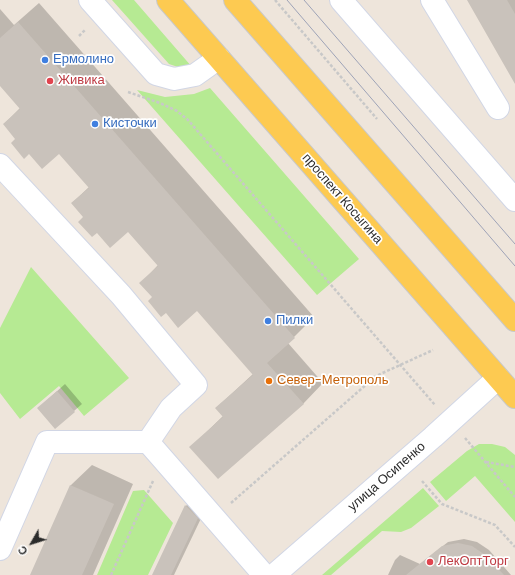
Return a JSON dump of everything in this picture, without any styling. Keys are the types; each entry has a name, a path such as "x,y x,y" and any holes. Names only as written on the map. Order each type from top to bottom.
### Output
{"main road":[{"name":"проспект Косыгина","path":"168,0 515,398"},
{"path":"235,0 515,320"}],"street":[{"path":"90,0 156,74 174,80 195,75 219,58"},
{"path":"432,0 498,108"},
{"path":"351,4 515,200"},
{"path":"0,164 121,296 196,385 171,408 148,442"},
{"name":"улица Осипенко","path":"274,575 450,422 498,378"},
{"path":"0,549 47,442 148,442 264,575"}],"path":[{"path":"275,0 378,119"},
{"path":"128,92 160,103 177,111 188,120 515,497"},
{"path":"214,517 376,376 433,350"},
{"path":"486,462 515,466"},
{"path":"111,575 156,474 167,464"},
{"path":"422,481 442,504 495,525 515,547"}],"green space":[{"path":"112,0 134,0 192,67 184,69 169,64"},
{"path":"210,88 359,259 317,295 137,90 165,97 194,94"},
{"path":"31,267 129,378 84,416 59,386 20,419 0,393 0,328"},
{"path":"479,444 492,444 505,447 515,455 515,522 475,476 446,501 430,482 467,451"},
{"path":"423,488 439,506 411,528 401,532 382,531 331,575 322,575"},
{"path":"144,490 173,523 148,575 97,575 133,491"}],"building":[{"path":"467,0 507,0 515,14 515,84"},
{"path":"18,22 295,338 267,363 304,404 218,479 189,447 223,417 215,408 253,375 197,311 178,328 166,313 161,317 148,301 152,297 139,283 158,266 128,232 110,248 97,233 92,237 78,222 83,217 71,203 89,188 59,154 42,169 29,154 24,159 11,143 15,139 3,124 20,109 0,86 0,38"},
{"path":"57,391 75,412 55,429 37,408"},
{"path":"70,485 114,504 82,575 30,575"},
{"path":"185,505 198,518 171,575 152,575"},
{"path":"458,543 472,546 485,555 504,575 406,575 442,546"}],"tram line":[{"path":"287,0 515,266"},
{"path":"304,0 515,244"}],"place":[{"name":"Ермолино","path":"45,60"},
{"name":"Живика","path":"50,81"},
{"name":"Кисточки","path":"95,124"},
{"name":"Пилки","path":"268,321"},
{"name":"Север-Метрополь","path":"269,381"},
{"name":"ЛекОптТорг","path":"430,562"}]}
